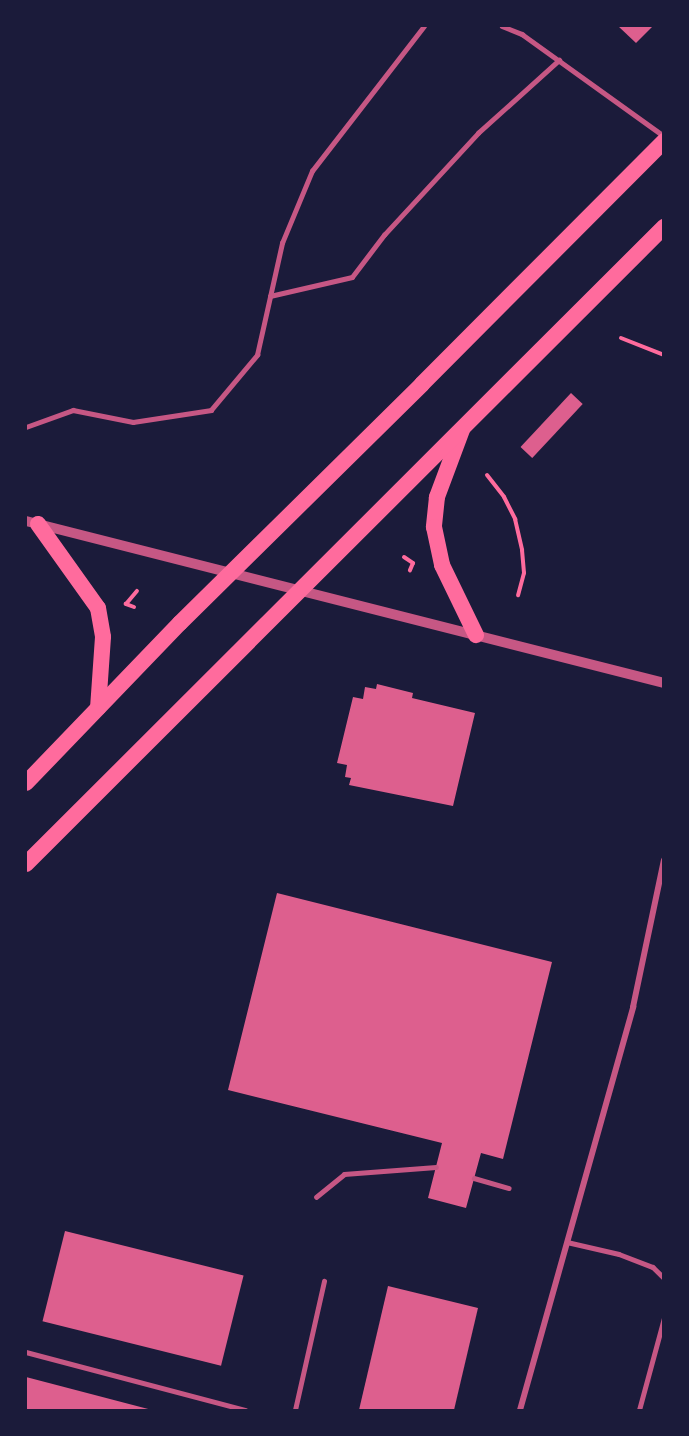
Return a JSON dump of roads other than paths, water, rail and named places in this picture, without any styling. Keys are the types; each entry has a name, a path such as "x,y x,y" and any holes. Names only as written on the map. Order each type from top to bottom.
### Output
{"highway":[{"path":"26,783 180,623 663,141"},
{"path":"26,864 663,227"},
{"path":"464,424 437,496 434,527 442,565 476,634"},
{"path":"32,522 98,609 103,637 98,708"}],"street":[{"path":"32,522 663,683"},
{"path":"520,1410 633,1007 663,860"}],"lane":[{"path":"26,427 73,410 133,422 211,410 256,355 282,243 312,171 424,26"},
{"path":"502,26 522,34 663,136"},
{"path":"270,296 352,277 384,235 478,133 559,60"},
{"path":"316,1197 344,1174 436,1167"},
{"path":"474,1178 509,1188"},
{"path":"567,1242 619,1254 645,1263 653,1267 663,1278"},
{"path":"295,1410 324,1281"},
{"path":"639,1410 663,1318"},
{"path":"26,1352 245,1410"}]}
